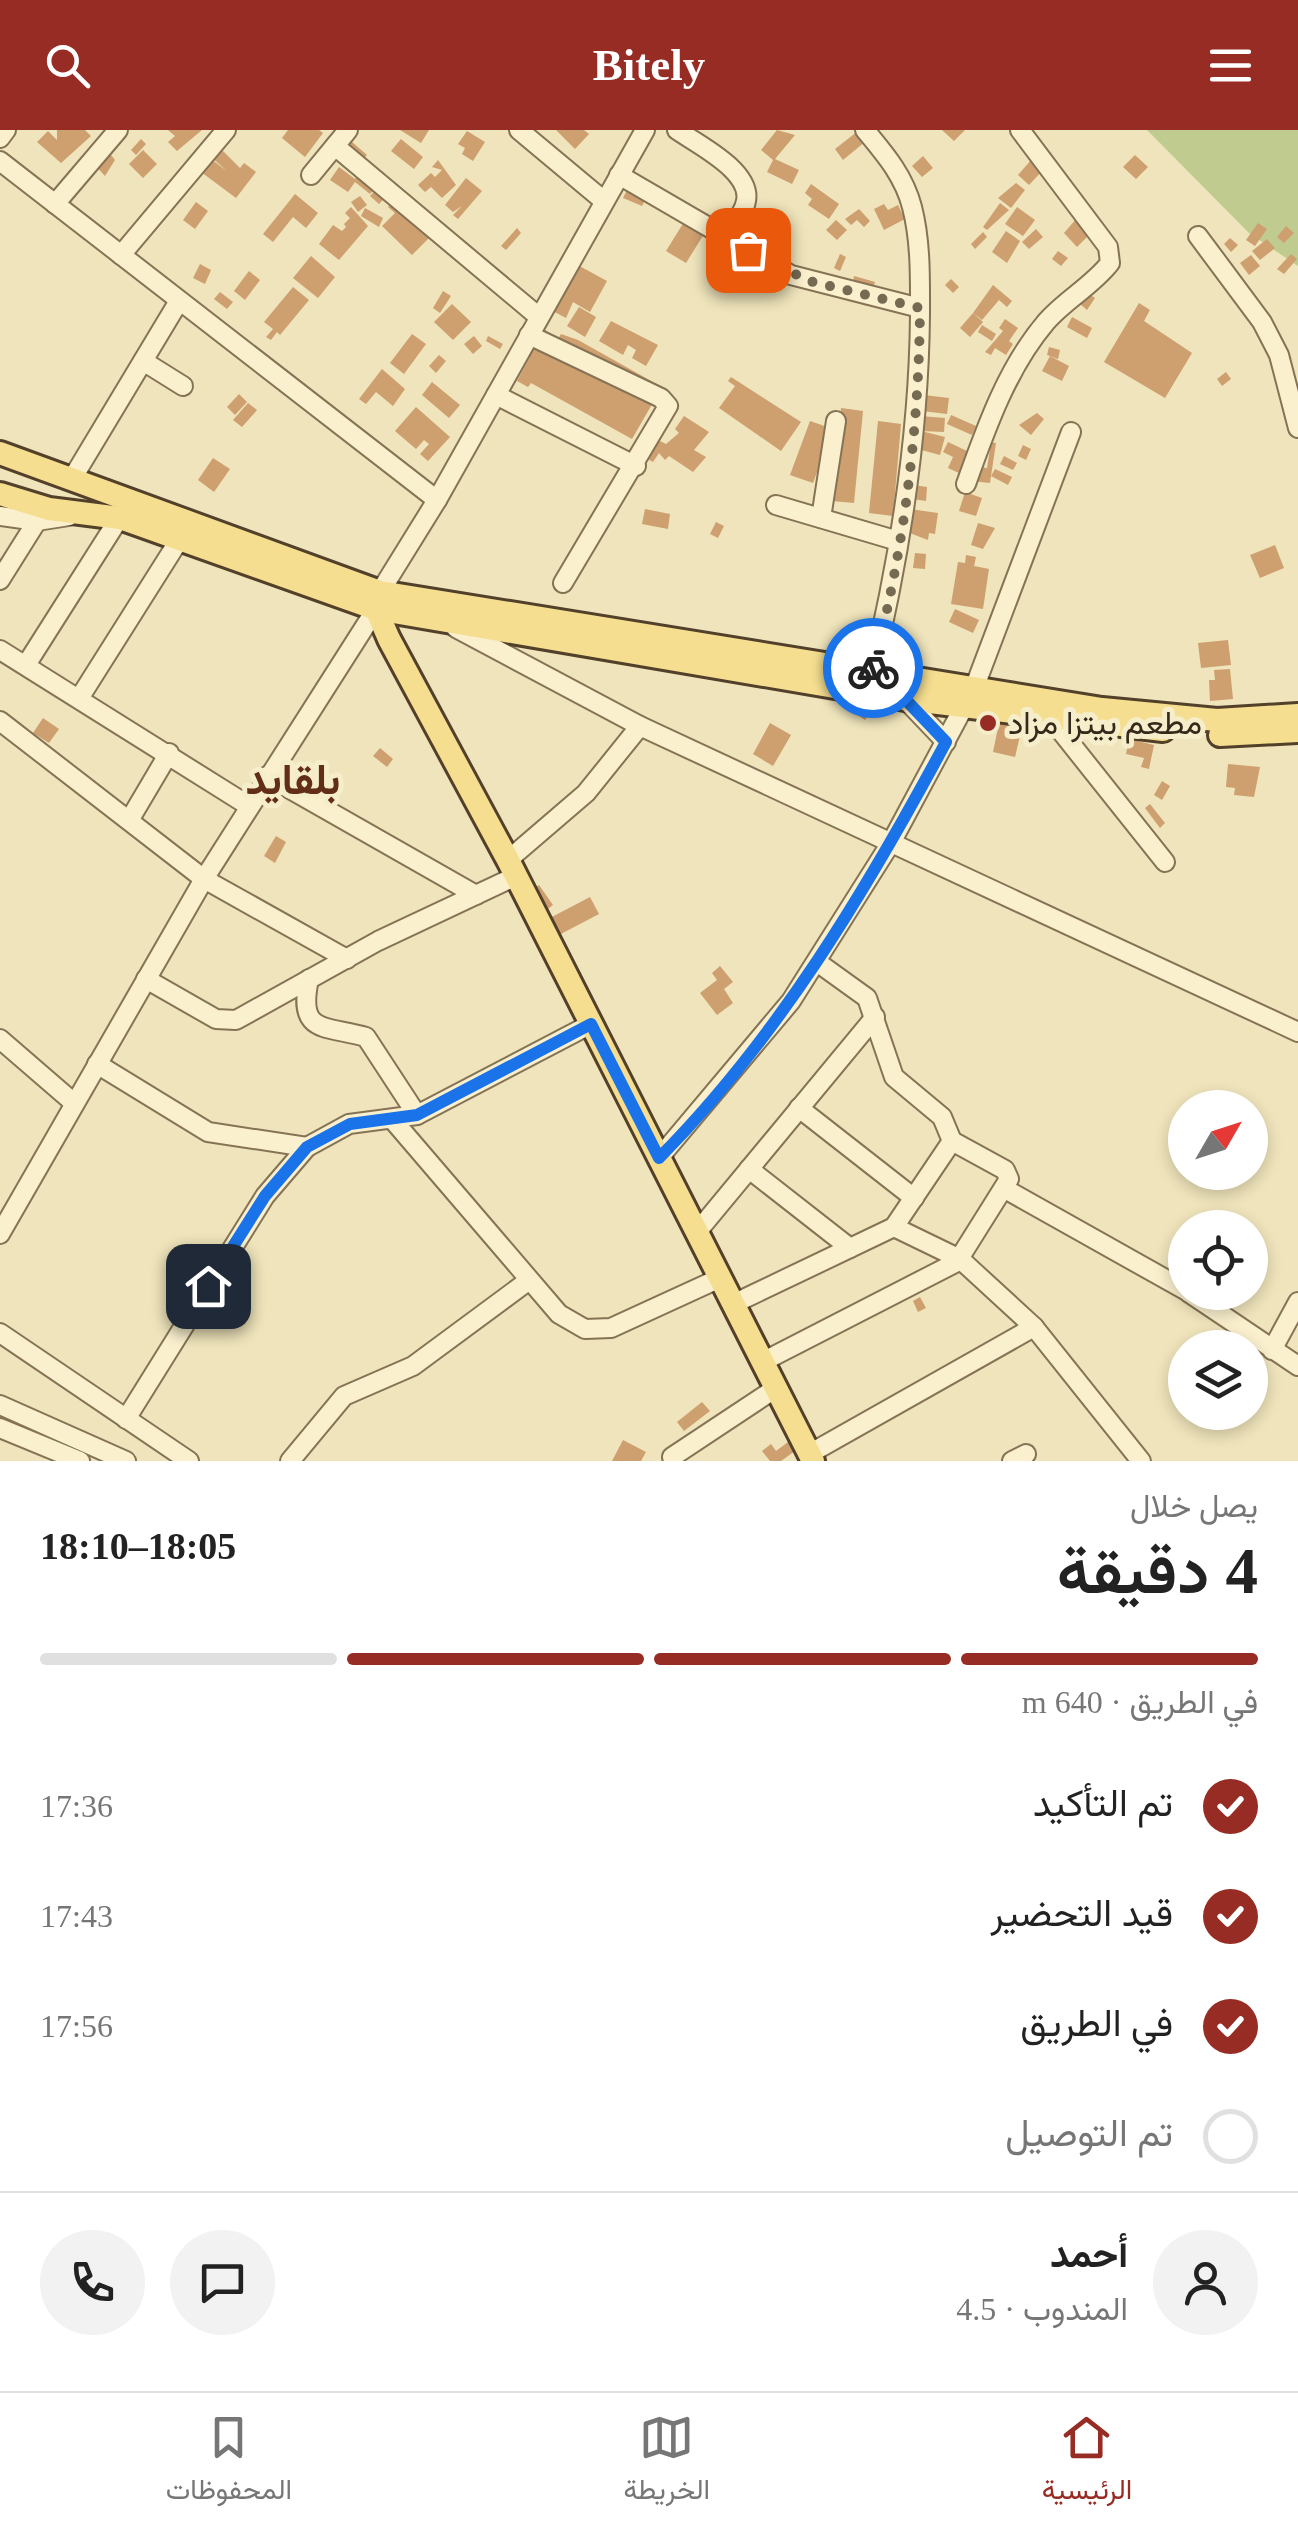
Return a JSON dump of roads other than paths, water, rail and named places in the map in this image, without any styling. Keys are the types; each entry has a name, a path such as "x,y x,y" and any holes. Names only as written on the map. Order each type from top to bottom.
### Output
{"main road":[{"path":"0,453 72,479 182,537 378,600 970,696 1217,720 1298,715"},
{"path":"0,494 78,514 125,509 378,600 811,1458"},
{"path":"870,680 905,699 970,696 1052,720 1220,736 1298,731"}],"street":[{"path":"0,138 6,130"},
{"path":"120,255 226,130"},
{"path":"311,174 348,130"},
{"path":"518,130 604,201"},
{"path":"0,1234 204,878 437,500 645,130"},
{"path":"678,130 734,172 746,191 744,208 726,236"},
{"path":"864,130 901,177 912,207 918,241 920,308 912,454 891,600 870,680"},
{"path":"966,484 993,410 1028,346 1063,305 1105,270 1111,258 1108,247 1020,130"},
{"path":"56,204 112,132"},
{"path":"335,146 539,317"},
{"path":"0,162 437,500"},
{"path":"619,175 791,275 920,308"},
{"path":"1198,236 1262,322 1279,355 1298,428"},
{"path":"72,479 179,301"},
{"path":"529,335 665,401 667,413 563,583"},
{"path":"143,361 183,386"},
{"path":"496,395 636,466"},
{"path":"821,518 836,421"},
{"path":"659,1158 791,1001 892,842 970,696 1071,432"},
{"path":"776,505 898,541"},
{"path":"26,665 125,509"},
{"path":"0,516 38,521 78,514"},
{"path":"0,580 38,521"},
{"path":"80,697 182,537"},
{"path":"432,609 640,726 1298,1032"},
{"path":"0,650 249,806"},
{"path":"905,699 946,742"},
{"path":"1052,720 1165,862"},
{"path":"0,721 204,878 346,959"},
{"path":"146,979 229,1021 476,894 512,868 586,794 640,726"},
{"path":"130,820 169,753"},
{"path":"267,776 476,894"},
{"path":"762,1362 960,1259 1009,1179 1005,1170 952,1141 942,1117 894,1078 868,998 817,962"},
{"path":"309,979 305,1006 312,1022 321,1028 366,1037 417,1115"},
{"path":"696,1232 875,1016"},
{"path":"126,1419 265,1196 307,1147 350,1124 417,1115 591,1024"},
{"path":"0,1039 74,1103"},
{"path":"97,1064 208,1132 307,1147"},
{"path":"799,1108 914,1198"},
{"path":"392,1119 528,1281 566,1320 597,1330 616,1326 720,1278"},
{"path":"733,1304 894,1227 952,1141"},
{"path":"749,1169 850,1248"},
{"path":"1005,1189 1168,1280"},
{"path":"894,1227 960,1259 1034,1327 1141,1461"},
{"path":"290,1461 344,1396 413,1366 528,1281"},
{"path":"1272,1350 1298,1302"},
{"path":"1214,1310 1298,1366"},
{"path":"811,1458 1034,1327"},
{"path":"0,1333 189,1461"},
{"path":"672,1457 776,1388"},
{"path":"0,1405 126,1461"},
{"path":"0,1428 80,1461"}],"place":[{"name":"مطعم بيتزا مزاد","path":"988,723"}],"district":[{"name":"بلقايد","path":"293,780"}]}
